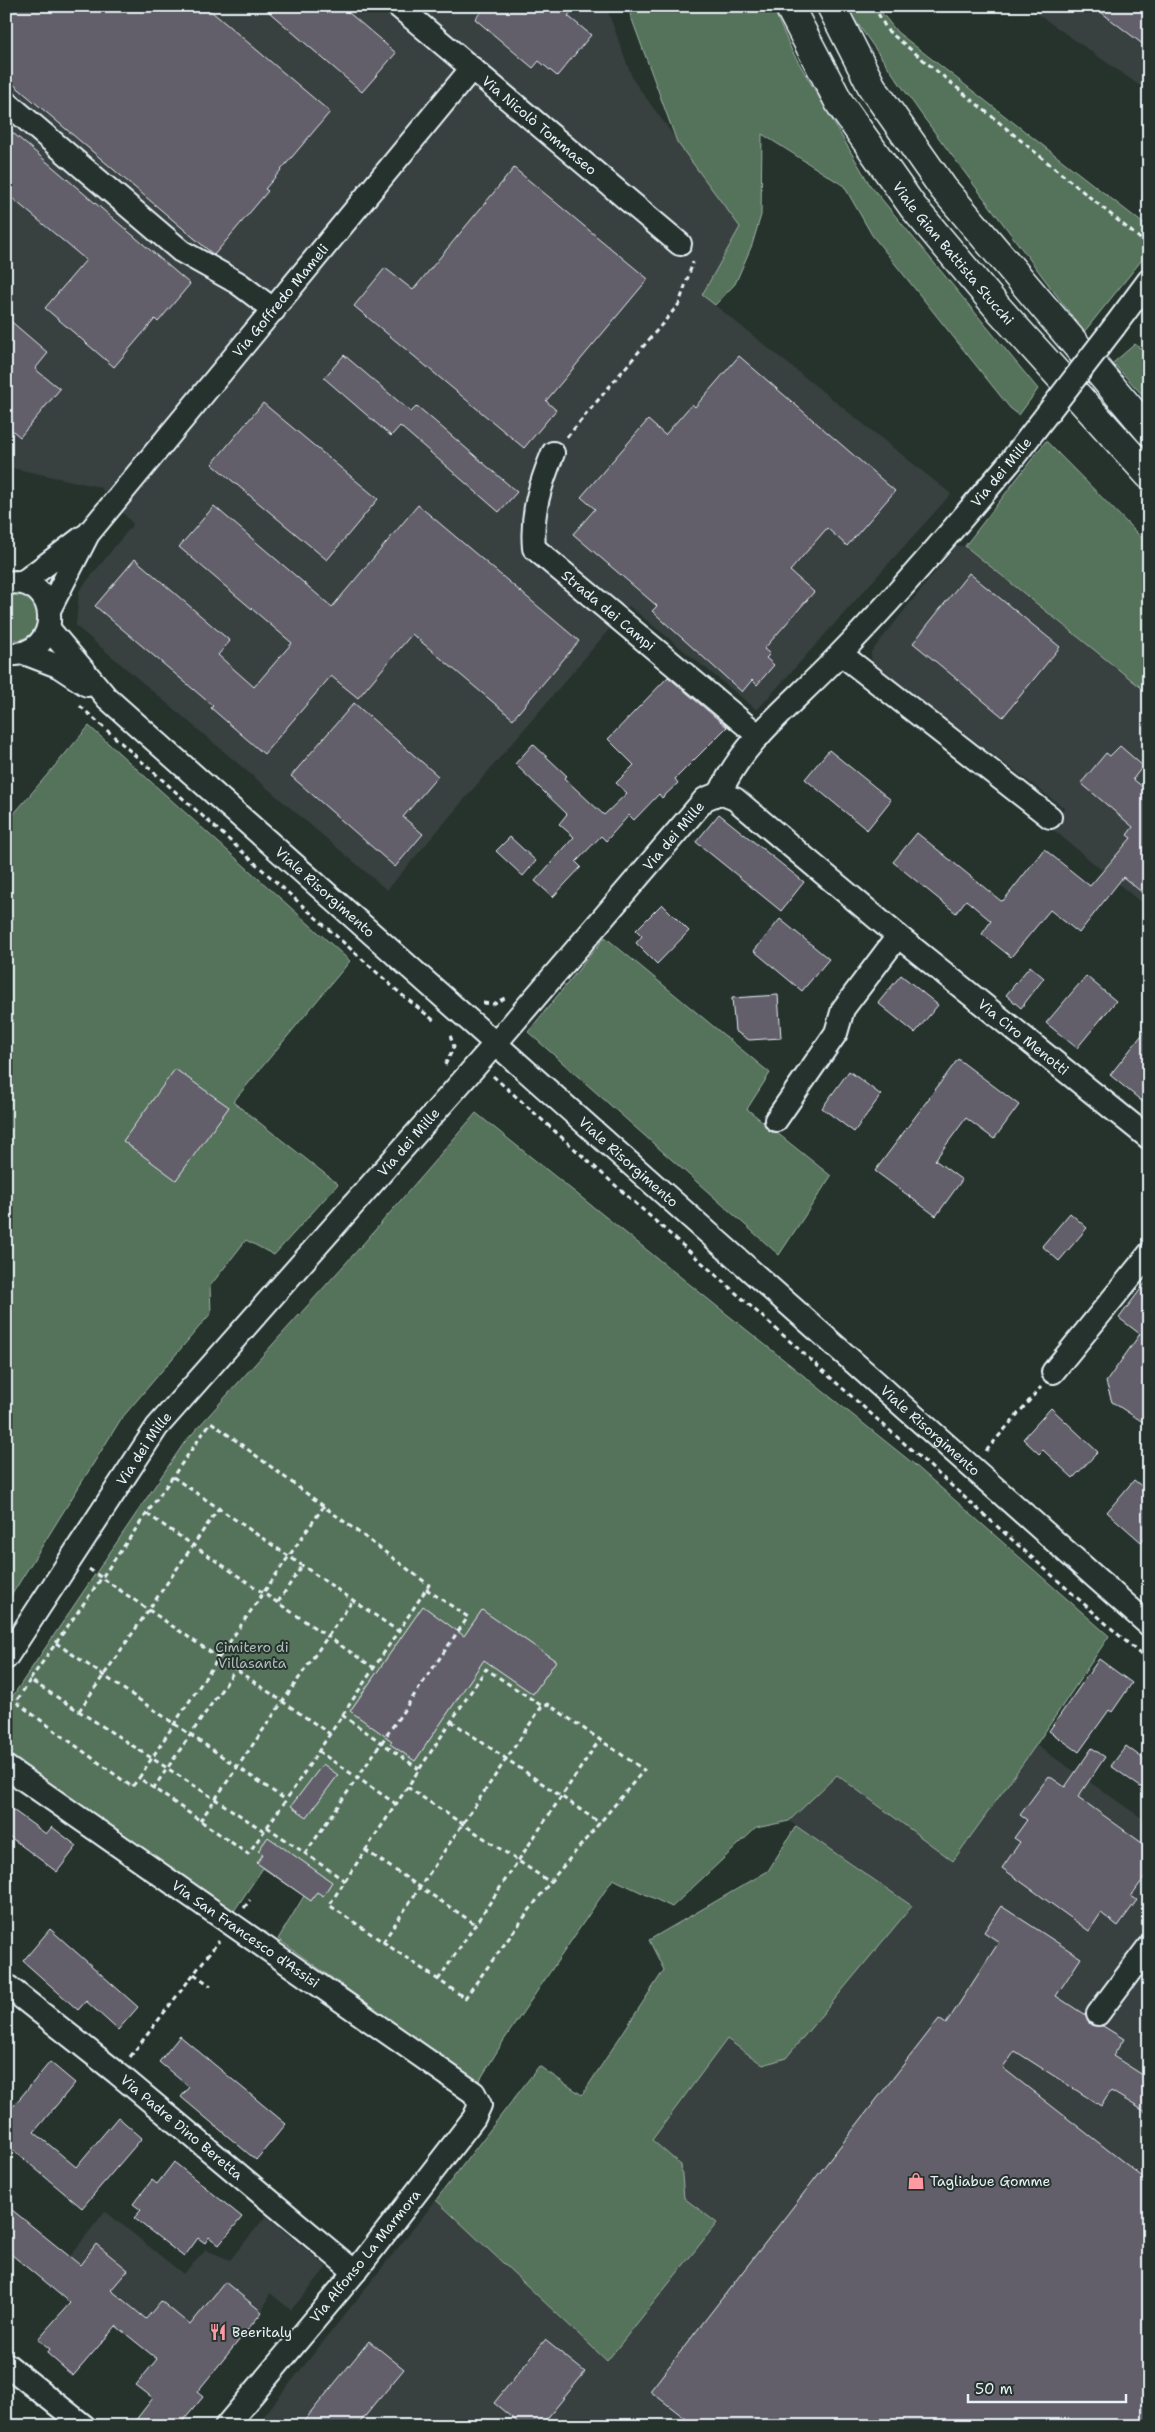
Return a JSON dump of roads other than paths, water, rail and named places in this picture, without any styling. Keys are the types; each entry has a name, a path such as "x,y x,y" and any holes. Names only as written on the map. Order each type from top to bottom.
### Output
{"highway":[{"name":"Viale Gian Battista Stucchi","path":"789,6 840,104 913,207 998,308 1149,475"},
{"path":"831,6 872,86 943,188 1149,431"}],"street":[{"name":"Via Nicolò Tommaseo","path":"398,6 680,244"},
{"name":"Via Goffredo Mameli","path":"11,654 40,644 49,619 88,534 472,68"},
{"path":"6,102 181,251 238,283 274,310"},
{"name":"Via dei Mille","path":"6,1658 157,1427 496,1043 704,799 720,793 729,774 759,736 841,654 1010,462 1149,280"},
{"name":"Strada dei Campi","path":"554,453 535,503 532,527 534,548 759,736"},
{"name":"Via Goffredo Mameli","path":"11,582 88,534"},
{"name":"Viale Risorgimento","path":"11,582 40,593 49,619 107,698"},
{"name":"Viale Risorgimento","path":"11,654 58,666 107,698 1149,1625"},
{"path":"841,654 1050,817"},
{"name":"Via Ciro Menotti","path":"720,793 736,799 898,936 1149,1138"},
{"path":"776,1120 836,1033 843,1010 898,936"},
{"path":"1053,1372 1149,1254"},
{"name":"Via San Francesco d'Assisi","path":"6,1767 474,2092 480,2105"},
{"path":"1098,2014 1149,1946"},
{"name":"Via Padre Dino Beretta","path":"6,1985 117,2073 355,2272"},
{"name":"Via Alfonso La Marmora","path":"226,2426 355,2272 474,2118 480,2105"},
{"path":"6,2364 84,2426"}],"place":[{"name":"Tagliabue Gomme","path":"916,2181"},
{"name":"Beeritaly","path":"218,2332"}],"park label":[{"name":"Cimitero di Villasanta","path":"252,1655"}]}
